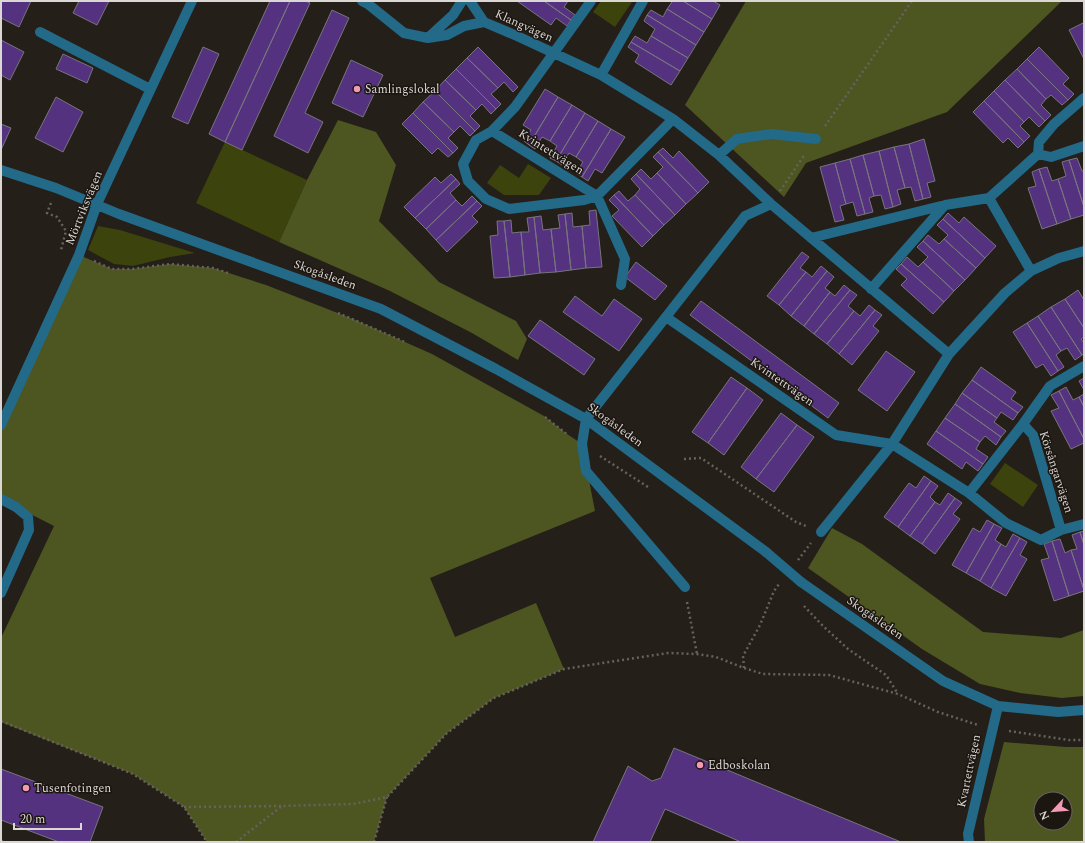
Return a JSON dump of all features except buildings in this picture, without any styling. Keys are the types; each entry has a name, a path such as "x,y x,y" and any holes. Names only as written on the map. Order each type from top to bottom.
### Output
{"street":[{"name":"Mörtviksvägen","path":"1,425 79,255 97,204 192,1"},
{"name":"Klangvägen","path":"362,1 368,4 404,33 428,38 447,35 464,26 484,22"},
{"path":"428,38 454,15 462,1"},
{"name":"Klangvägen","path":"470,1 484,22 601,75"},
{"name":"Klangvägen","path":"553,53 591,1"},
{"path":"643,1 601,75 673,119 719,155 771,204 949,354"},
{"path":"40,32 150,89"},
{"path":"553,53 515,107 492,131 476,140 464,164 468,182 486,199 509,209 584,200 597,196 673,119"},
{"path":"811,238 945,205 989,198 1038,154 1039,142 1054,124 1084,98"},
{"name":"Kvintettvägen","path":"492,131 597,196"},
{"path":"719,155 737,139 771,134 816,139"},
{"path":"1038,154 1051,157 1084,146"},
{"name":"Skogåsleden","path":"1,170 56,188 118,214 381,309 496,369 586,419 766,552 801,582 943,681 998,706 1058,712 1084,710"},
{"path":"597,196 625,259 621,285"},
{"path":"989,198 1031,271"},
{"path":"685,587 586,471 582,444 586,419 745,216 771,204"},
{"path":"871,289 945,205"},
{"path":"821,532 892,444 949,354 1005,293 1031,271 1059,258 1084,251"},
{"name":"Kvintettvägen","path":"666,316 836,436 892,444"},
{"name":"Körsångarvägen","path":"969,493 1023,424 1050,386 1084,366"},
{"name":"Körsångarvägen","path":"1023,424 1033,435 1061,530"},
{"name":"Körsångarvägen","path":"892,444 969,493 1006,523 1041,540 1061,530 1084,524"},
{"path":"1,500 16,507 28,517 29,530 1,593"},
{"name":"Kvartettvägen","path":"969,842 968,834 998,706"}],"path":[{"path":"771,204 912,1"},
{"path":"56,188 47,213 57,217 66,231 62,250 58,257"},
{"path":"62,250 79,255 112,269 132,269 170,264 213,268 236,275"},
{"path":"331,310 410,344"},
{"path":"544,416 582,444 651,489"},
{"path":"684,459 701,458 796,522 821,532 797,561"},
{"path":"744,668 743,656 760,625 774,590 783,579"},
{"path":"685,587 697,654"},
{"path":"799,600 823,626 848,648 886,674 898,694"},
{"path":"374,842 387,797 447,733 494,698 564,669 668,653 697,654 716,657 763,674 829,675 898,694 938,712 972,723 1009,732 1084,740"},
{"path":"1,721 134,774 184,807 207,842"},
{"path":"184,807 353,804 387,797"},
{"path":"236,842 282,806"}],"green space":[{"path":"601,1 632,2 615,27 593,12"},
{"path":"746,1 1062,1 947,112 806,163 784,197 685,105"},
{"path":"338,120 376,132 396,165 379,221 439,282 516,321 527,339 518,360 472,333 390,291 279,242 307,180"},
{"path":"225,142 307,180 279,242 196,203"},
{"path":"528,164 551,178 539,195 504,195 487,183 500,165 519,178"},
{"path":"98,226 120,230 195,253 170,257 133,266 114,264 88,250"},
{"path":"79,255 112,269 132,269 170,264 213,268 266,285 353,319 432,354 544,416 582,444 595,511 430,578 455,637 536,603 564,669 494,698 447,733 387,797 374,842 207,842 184,807 133,774 1,722 1,638 54,526 1,499 1,425"},
{"path":"1005,463 1038,485 1023,507 990,484"},
{"path":"832,528 862,544 983,632 1061,638 1084,630 1084,696 1062,698 1020,693 980,684 922,649 808,568"},
{"path":"1004,742 1084,747 1084,842 985,842 984,819"}],"place":[{"name":"Samlingslokal","path":"357,89"},
{"name":"Edboskolan","path":"700,765"},
{"name":"Tusenfotingen","path":"26,788"}]}
